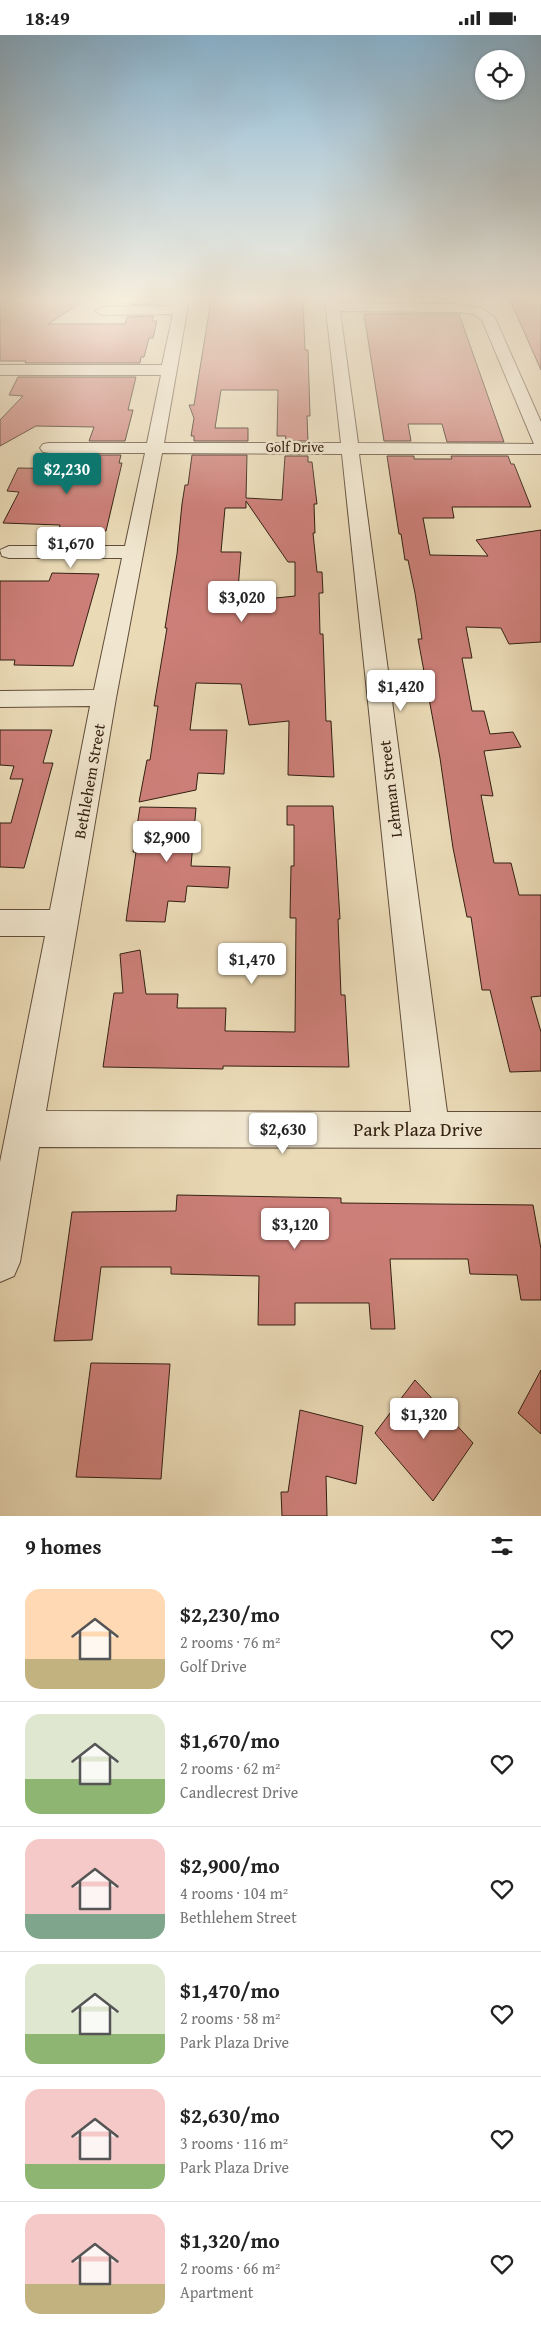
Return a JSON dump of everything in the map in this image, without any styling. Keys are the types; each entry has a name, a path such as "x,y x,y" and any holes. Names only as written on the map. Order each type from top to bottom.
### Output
{"street":[{"name":"Lehman Street","path":"340,369 431,1129"},
{"path":"510,369 541,441"},
{"path":"0,370 168,370"},
{"name":"Bethlehem Street","path":"0,1261 104,698 155,447 168,370"},
{"name":"Golf Drive","path":"49,448 350,447 541,449"},
{"path":"9,552 134,552"},
{"path":"0,699 104,698"},
{"path":"0,923 63,923"},
{"name":"Park Plaza Drive","path":"25,1129 541,1130"}],"building":[{"path":"200,369 309,369 310,416 307,416 308,441 285,441 286,436 277,436 278,390 221,390 215,428 248,428 248,441 194,441 194,436 191,436 194,418 189,405 194,405"},
{"path":"373,369 478,369 504,442 447,442 442,424 408,424 411,441 384,441"},
{"path":"18,377 136,377 128,410 133,410 125,441 89,441 94,427 36,426 0,446 0,420 23,396 9,395"},
{"path":"85,455 121,455 119,463 122,463 106,531 59,530 60,525 3,523 19,492 7,491 18,468 77,469"},
{"path":"192,455 247,455 246,498 282,500 285,456 308,456 308,462 312,462 317,504 314,504 315,533 313,533 317,572 322,572 323,593 319,593 320,634 323,634 326,721 331,721 334,777 288,775 289,721 249,725 241,684 196,683 190,730 227,730 224,774 198,773 196,790 139,802 147,760 150,760 158,706 154,706 167,628 165,628 177,554 182,504 185,485 188,485","holes":["246,501 288,562 295,562 295,596 237,602 241,552 221,552 225,508 246,508"]},
{"path":"387,456 414,456 414,459 452,459 451,456 508,456 511,464 514,464 531,507 452,507 454,518 423,518 430,555 488,556 476,540 541,530 541,642 509,644 501,628 466,627 472,658 462,658 472,711 484,711 490,734 513,732 521,747 484,751 493,796 481,795 494,863 511,863 519,895 541,895 541,996 531,997 541,1032 541,1071 510,1072 490,990 482,990 471,917 467,917 453,848 440,758 418,639 422,639 415,593 408,560 405,560 401,534 399,534"},
{"path":"52,573 99,574 73,666 14,665 15,660 0,660 0,581 49,581"},
{"path":"0,730 52,730 43,763 53,763 24,868 0,867 0,823 11,823 23,779 10,779 14,766 0,765"},
{"path":"287,806 333,806 340,919 338,919 341,995 345,995 349,1067 223,1066 223,1069 103,1067 114,993 123,993 120,954 140,950 146,994 178,994 177,1008 226,1008 225,1031 295,1032 296,918 290,918 291,866 294,866 294,825 287,825"},
{"path":"140,807 196,808 191,866 230,867 228,888 187,886 185,902 168,901 165,922 126,921 136,852 133,852"},
{"path":"177,1195 341,1198 341,1203 533,1205 541,1249 541,1300 521,1300 517,1275 470,1274 468,1259 390,1259 395,1329 371,1329 369,1303 295,1303 295,1325 258,1325 259,1276 171,1274 171,1267 101,1267 92,1340 54,1341 72,1212 176,1211"},
{"path":"91,1363 170,1364 161,1479 76,1477"},
{"path":"541,1370 541,1434 518,1413"},
{"path":"415,1380 473,1443 433,1501 375,1433"},
{"path":"300,1410 363,1426 356,1484 326,1476 327,1516 282,1516 281,1492 288,1492"}]}
